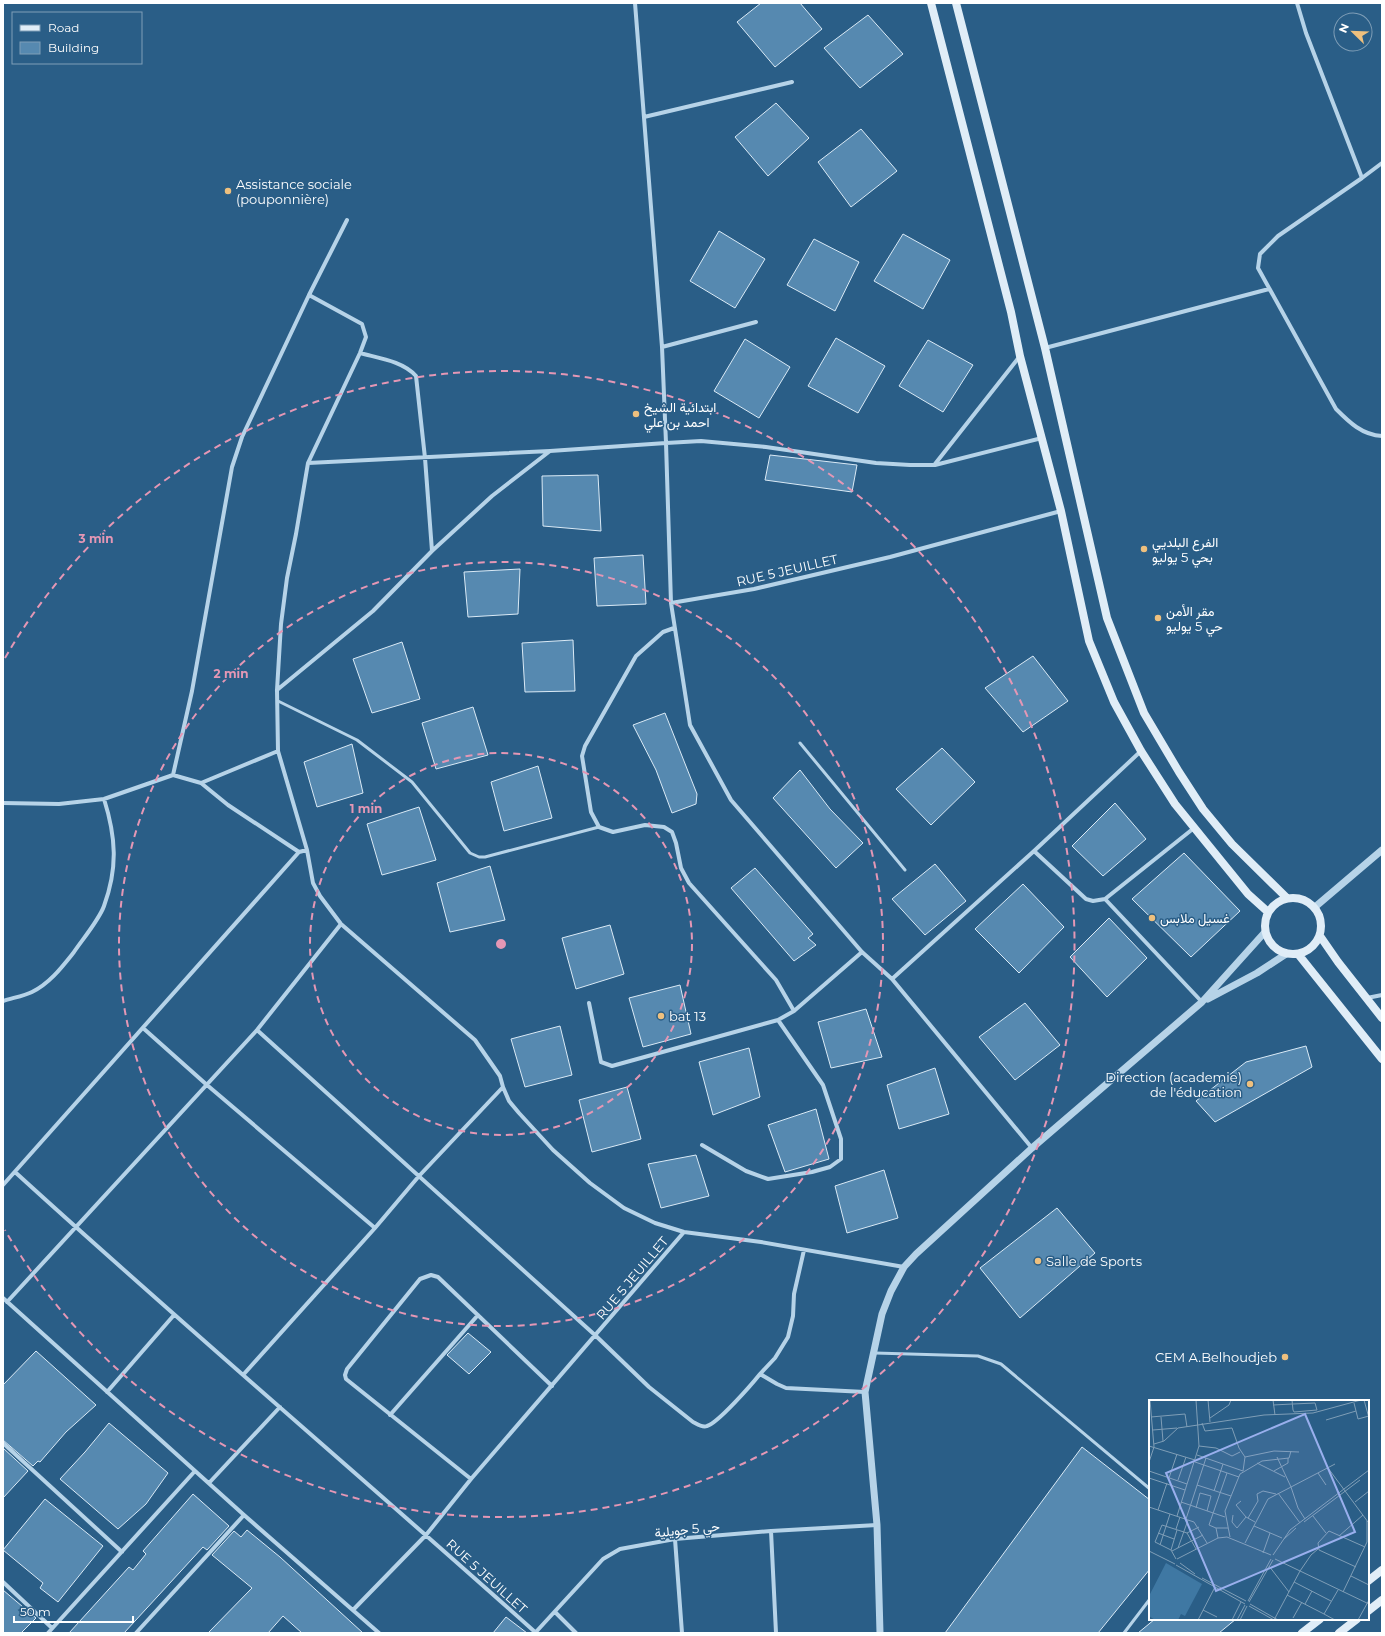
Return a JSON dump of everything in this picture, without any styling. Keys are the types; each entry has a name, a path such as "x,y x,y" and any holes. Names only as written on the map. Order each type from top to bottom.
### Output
{"main road":[{"path":"931,3 1009,304 1020,356 1043,438 1061,511 1088,641 1114,702 1141,751 1175,804 1248,894 1268,912"},
{"path":"956,3 1045,348 1107,618 1144,713 1203,809 1232,844 1287,898"},
{"path":"1287,898 1302,898 1315,907 1319,913 1322,929 1315,944 1307,951 1298,954 1286,954 1272,946 1265,932 1266,919 1268,912 1276,903 1287,898"},
{"path":"1320,936 1338,962 1382,1018"},
{"path":"1298,954 1382,1059"},
{"path":"1369,1580 1382,1570"},
{"path":"1369,1610 1382,1600"},
{"path":"1302,1633 1319,1620"},
{"path":"1342,1632 1356,1620"}],"street":[{"path":"635,3 662,347 672,603 674,628 690,725 731,800 862,952 892,979 1032,1148"},
{"path":"1297,3 1306,33 1362,178"},
{"path":"644,117 792,82"},
{"path":"1382,163 1278,236 1260,254 1258,268 1336,408 1348,421 1364,432 1382,436"},
{"path":"173,775 192,691 232,467 242,437 309,295 347,220"},
{"path":"1045,348 1269,289"},
{"path":"309,295 362,324 366,337 360,353 308,462 287,578 281,624 277,690 278,751 307,850 313,883 320,896 341,924 475,1040 500,1076 508,1101 553,1150 590,1183 624,1208 655,1223 684,1232 761,1242 904,1268"},
{"path":"662,347 756,322"},
{"path":"360,353 402,365 416,376 425,458 432,551"},
{"path":"935,464 1020,356"},
{"path":"308,462 425,458 701,441 759,446 876,463 910,465 935,464 1043,438"},
{"path":"277,690 373,611 432,551 492,496 550,451"},
{"name":"RUE 5 JEUILLET","path":"672,603 761,588 890,557 1061,511"},
{"path":"674,628 663,632 636,656 585,746 582,756 591,812 599,827 613,832 645,825 664,827 672,832 676,843 681,868 689,883 776,980 794,1011"},
{"path":"200,783 278,751"},
{"path":"892,979 1034,852 1141,751"},
{"path":"3,803 58,804 104,799 173,775 200,783 228,805 299,852"},
{"path":"3,1001 32,992 52,978 82,940 104,907 112,878 115,848 111,820 104,799"},
{"path":"1034,852 1086,899 1093,901 1105,899 1194,828"},
{"path":"3,1185 299,852 307,850"},
{"path":"1315,907 1382,850"},
{"path":"1105,899 1202,1002"},
{"path":"7,1302 257,1030 341,924"},
{"path":"880,1633 877,1525 865,1392 882,1314 891,1291 904,1268 916,1254 1032,1148 1202,1002 1265,932"},
{"path":"589,1003 601,1062 612,1066 778,1020 794,1011 862,952"},
{"path":"1202,1002 1257,972 1286,954"},
{"path":"1367,999 1382,994"},
{"path":"702,1145 746,1171 768,1179 812,1172 830,1167 841,1159 841,1139 823,1085 778,1020"},
{"path":"143,1028 207,1085 375,1228"},
{"path":"257,1030 596,1336 649,1386 700,1426 707,1426 714,1422 749,1388 775,1358 788,1336 793,1316 794,1294 804,1250"},
{"path":"243,1375 375,1228 419,1176 503,1087"},
{"name":"RUE 5 JEUILLET","path":"15,1172 174,1315 426,1535 535,1633"},
{"name":"RUE 5 JEUILLET","path":"353,1610 426,1535 471,1479 596,1336 684,1232"},
{"path":"471,1479 348,1383 345,1375 347,1369 420,1279 431,1275 438,1277 552,1386"},
{"path":"3,1298 244,1515 379,1633"},
{"path":"107,1392 174,1315"},
{"path":"390,1415 478,1315"},
{"path":"760,1374 786,1388 865,1392"},
{"path":"209,1483 280,1407"},
{"path":"3,1443 122,1552"},
{"path":"48,1633 195,1471"},
{"path":"136,1633 244,1515"},
{"name":"حي 5 جويلية","path":"535,1633 603,1559 620,1549 675,1539 771,1531 877,1525"},
{"path":"771,1531 776,1633"},
{"path":"675,1539 682,1633"},
{"path":"3,1582 52,1628"},
{"path":"555,1612 576,1633"}],"lane":[{"path":"278,701 357,740 382,758 412,782 470,853 479,857 485,857 599,827"},
{"path":"800,744 905,870"},
{"path":"874,1353 978,1356 1001,1364 1149,1488"},
{"path":"1124,1633 1149,1600"}],"building":[{"path":"761,3 800,3 822,29 775,67 737,22"},
{"path":"868,15 903,54 860,88 824,48"},
{"path":"776,103 809,138 768,176 735,137"},
{"path":"861,129 897,171 851,207 818,162"},
{"path":"719,231 765,259 735,308 690,281"},
{"path":"903,234 950,260 923,309 874,281"},
{"path":"814,239 859,262 835,311 787,285"},
{"path":"836,338 885,366 858,413 808,386"},
{"path":"745,339 790,367 759,418 714,391"},
{"path":"928,340 973,365 943,412 899,386"},
{"path":"770,455 857,465 852,492 765,480"},
{"path":"598,475 601,531 543,526 542,476"},
{"path":"643,555 646,604 597,606 594,558"},
{"path":"520,569 518,614 468,617 464,572"},
{"path":"573,640 575,691 525,692 522,643"},
{"path":"402,642 420,699 372,713 353,659"},
{"path":"1033,656 1068,701 1023,732 985,688"},
{"path":"473,707 488,755 436,769 422,723"},
{"path":"665,713 697,794 696,804 672,813 656,770 633,725"},
{"path":"352,744 363,793 317,807 304,762"},
{"path":"942,748 975,782 931,825 896,789"},
{"path":"538,766 552,818 504,831 491,782"},
{"path":"800,770 830,809 863,843 836,868 773,798"},
{"path":"1115,803 1146,839 1103,876 1072,846"},
{"path":"419,807 436,860 382,875 367,824"},
{"path":"1184,853 1240,911 1191,957 1132,899"},
{"path":"935,864 966,901 925,935 892,899"},
{"path":"490,866 505,920 450,932 437,883"},
{"path":"755,868 813,934 808,938 816,945 794,961 731,888"},
{"path":"1023,884 1064,927 1019,973 975,929"},
{"path":"1109,918 1147,958 1107,997 1070,957"},
{"path":"610,925 624,974 576,989 562,938"},
{"name":"bat 13","path":"680,985 691,1034 643,1047 629,998"},
{"path":"1025,1003 1060,1045 1015,1080 979,1037"},
{"path":"866,1009 882,1057 831,1068 818,1022"},
{"path":"560,1026 572,1075 525,1087 511,1039"},
{"name":"Direction (academie) de l'éducation","path":"1306,1046 1312,1067 1215,1122 1196,1101 1246,1062"},
{"path":"749,1048 760,1097 713,1115 699,1062"},
{"path":"935,1068 949,1114 899,1129 887,1085"},
{"path":"627,1087 641,1139 592,1152 579,1100"},
{"path":"816,1109 829,1159 785,1172 768,1125"},
{"path":"696,1155 709,1196 661,1208 648,1164"},
{"path":"884,1170 898,1218 847,1233 835,1186"},
{"name":"Salle de Sports","path":"1057,1208 1095,1253 1020,1318 980,1268"},
{"path":"468,1333 491,1352 469,1374 447,1355"},
{"path":"36,1351 96,1405 66,1432 40,1462 38,1461 33,1466 3,1440 3,1385"},
{"path":"109,1423 168,1473 146,1504 118,1529 60,1479"},
{"path":"1082,1447 1149,1499 1149,1570 1098,1633 945,1633"},
{"path":"3,1448 28,1471 3,1498"},
{"path":"193,1494 229,1526 207,1550 203,1547 124,1633 69,1633 129,1567 133,1570 146,1554 143,1551"},
{"path":"45,1499 103,1546 58,1602 40,1588 43,1583 3,1550"},
{"path":"247,1530 280,1557 363,1633 302,1633 283,1616 268,1633 208,1633 252,1588 212,1555 234,1531 241,1537"},
{"path":"3,1590 36,1618 21,1633 3,1633"},
{"path":"506,1617 527,1633 493,1633"},
{"path":"1154,1620 1235,1620 1219,1633 1138,1633"}],"place":[{"name":"Assistance sociale (pouponnière)","path":"228,191"},
{"name":"ابتدائية الشيخ احمد بن علي","path":"636,414"},
{"name":"الفرع البلديي بحي 5 يوليو","path":"1144,549"},
{"name":"مقر الأمن حي 5 يوليو","path":"1158,618"},
{"name":"غسيل ملابس","path":"1152,918"},
{"name":"bat 13","path":"661,1016"},
{"name":"Direction (academie) de l'éducation","path":"1250,1084"},
{"name":"Salle de Sports","path":"1038,1261"},
{"name":"CEM A.Belhoudjeb","path":"1285,1357"}]}
